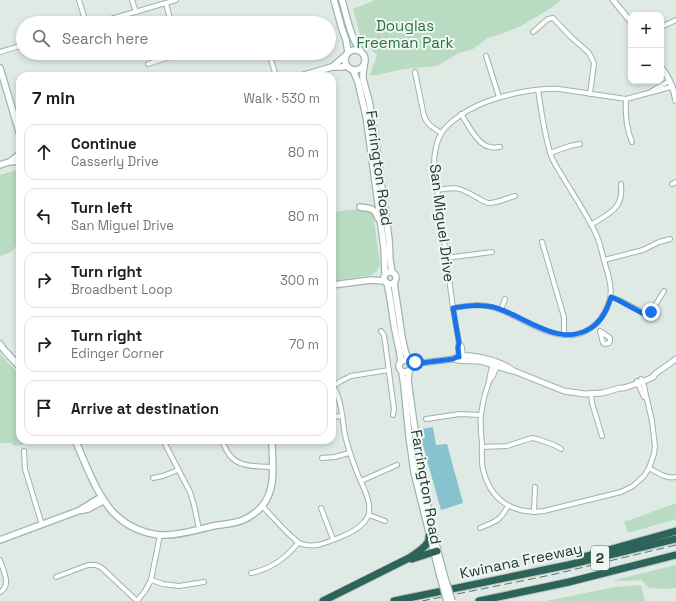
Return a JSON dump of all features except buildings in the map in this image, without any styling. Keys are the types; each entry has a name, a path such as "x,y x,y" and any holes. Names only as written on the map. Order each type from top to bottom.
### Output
{"highway":[{"path":"523,574 676,531"},
{"path":"323,601 409,558 428,543 429,536"},
{"name":"Kwinana Freeway","path":"394,601 676,540"},
{"path":"391,567 435,552"},
{"name":"Kwinana Freeway","path":"479,601 569,582 676,555"},
{"path":"569,582 676,560"}],"main road":[{"path":"334,0 346,40 347,54 345,61 347,66 353,70 359,69 364,65 366,58 355,43 351,34 342,0"},
{"path":"332,67 354,49 360,50"},
{"name":"Farrington Road","path":"364,65 363,79 370,101 392,272"},
{"path":"315,72 332,67 347,66"},
{"path":"0,68 2,83 16,123"},
{"name":"Farrington Road","path":"353,70 358,82 366,116 384,248 385,274"},
{"path":"9,162 16,157"},
{"path":"0,165 16,161"},
{"path":"360,207 369,208 376,212 381,242 384,248"},
{"path":"336,284 371,280 390,284 394,283 396,276 392,272 388,271 385,274 371,280"},
{"path":"385,274 384,278 391,299 400,352 401,362 399,369 402,372 406,372 410,366 404,360 401,362"},
{"name":"Farrington Road","path":"394,283 402,337 410,366 408,381 435,552"},
{"path":"0,344 16,363"},
{"name":"Farrington Road","path":"402,372 414,472 429,536 435,552 448,601"},
{"path":"77,444 102,499 112,512 130,526 160,535 176,534 242,520 250,516 262,506 269,495 273,479 272,444"},
{"path":"0,540 78,511 88,509 102,499"},
{"name":"Farrington Road","path":"442,576 452,601"}],"street":[{"path":"79,0 84,16"},
{"path":"132,0 136,12"},
{"path":"122,16 176,0"},
{"path":"613,0 628,18"},
{"path":"166,3 169,16"},
{"path":"532,32 548,19 552,18 589,53 594,63 590,94"},
{"path":"664,25 676,20"},
{"path":"0,52 16,47"},
{"path":"486,56 499,97"},
{"path":"148,64 160,60"},
{"path":"271,60 275,72"},
{"path":"415,72 424,116 428,124 441,133"},
{"path":"664,74 676,102"},
{"name":"San Miguel Drive","path":"461,358 458,347 459,343 434,166 436,145 441,133 462,114 483,102 499,97 551,88 626,99 669,85"},
{"path":"453,308 480,305 494,308 544,330 564,335 574,335 586,331 596,325 606,312 611,297 611,285 599,241 550,153 545,134 538,90"},
{"path":"626,99 625,108 628,132 632,142"},
{"path":"462,114 478,140 483,145 490,148 500,147"},
{"path":"550,153 580,144"},
{"path":"591,225 612,211 620,202 622,197 621,184"},
{"path":"437,190 453,188 463,190 488,203 515,196"},
{"path":"604,260 643,250 670,239"},
{"path":"542,242 564,317 564,335"},
{"path":"446,258 492,252"},
{"path":"611,297 644,314 648,314 651,312 664,290"},
{"path":"501,310 505,299"},
{"path":"596,325 600,330"},
{"path":"381,331 384,335 389,370 394,409 393,416"},
{"path":"410,366 453,359 457,357 481,358 495,364 507,366 514,371 564,391 580,394 591,394 606,392 639,381 655,374 676,359"},
{"path":"495,364 484,399 481,415 483,468 487,481 495,494 508,506 516,510 526,512 544,511 621,492 628,489 644,476 649,468 655,446 652,422 647,402 639,381"},
{"path":"336,384 351,376 389,370"},
{"path":"262,506 298,542 316,545 356,529 369,515 367,497 350,453 345,435 339,397 336,392"},
{"path":"591,394 592,403 602,436"},
{"path":"426,419 460,414 481,415"},
{"path":"336,417 342,416"},
{"path":"482,447 507,446 528,439 537,439 554,444 561,449"},
{"path":"165,444 193,498 199,529"},
{"path":"223,444 229,456 239,463 247,466 273,466"},
{"path":"24,451 25,469 42,525"},
{"path":"322,458 336,457 350,453"},
{"path":"361,481 397,465"},
{"path":"649,468 670,478 676,477"},
{"path":"152,478 163,476 178,470"},
{"path":"534,512 535,488"},
{"path":"480,528 502,517 508,506"},
{"path":"321,508 333,539"},
{"path":"369,515 384,521"},
{"path":"56,577 88,565 96,565 102,568 137,601 151,580 160,535"},
{"path":"251,573 259,572 276,564 287,555 298,542"},
{"path":"0,560 7,583 3,591 0,592"},
{"path":"151,580 163,584 179,586 204,582"}],"green space":[{"name":"Douglas Freeman Park","path":"375,0 561,0 551,8 521,26 488,38 473,49 459,53 437,66 404,69 377,75 370,75 377,55 362,42 353,9"},
{"path":"16,170 16,247 11,252 0,256 0,175"},
{"path":"368,209 373,213 380,264 377,271 372,275 336,280 336,212"},
{"path":"0,354 16,371 16,444 24,444 15,446 11,443 0,443"},
{"path":"676,503 676,519 628,533 624,521"},
{"path":"676,565 676,588 649,588 641,580 614,580"},
{"path":"641,585 645,601 546,601 615,587"}],"water":[{"path":"433,427 436,445 447,444 463,503 441,510 422,442 421,429"}],"railway":[{"path":"422,601 551,575 676,545"}],"route":[{"path":"415,362 421,363 459,357 459,343 453,308 474,305 486,306 501,310 544,330 564,335 574,335 586,331 596,325 606,312 611,297 644,314 651,312"}]}
